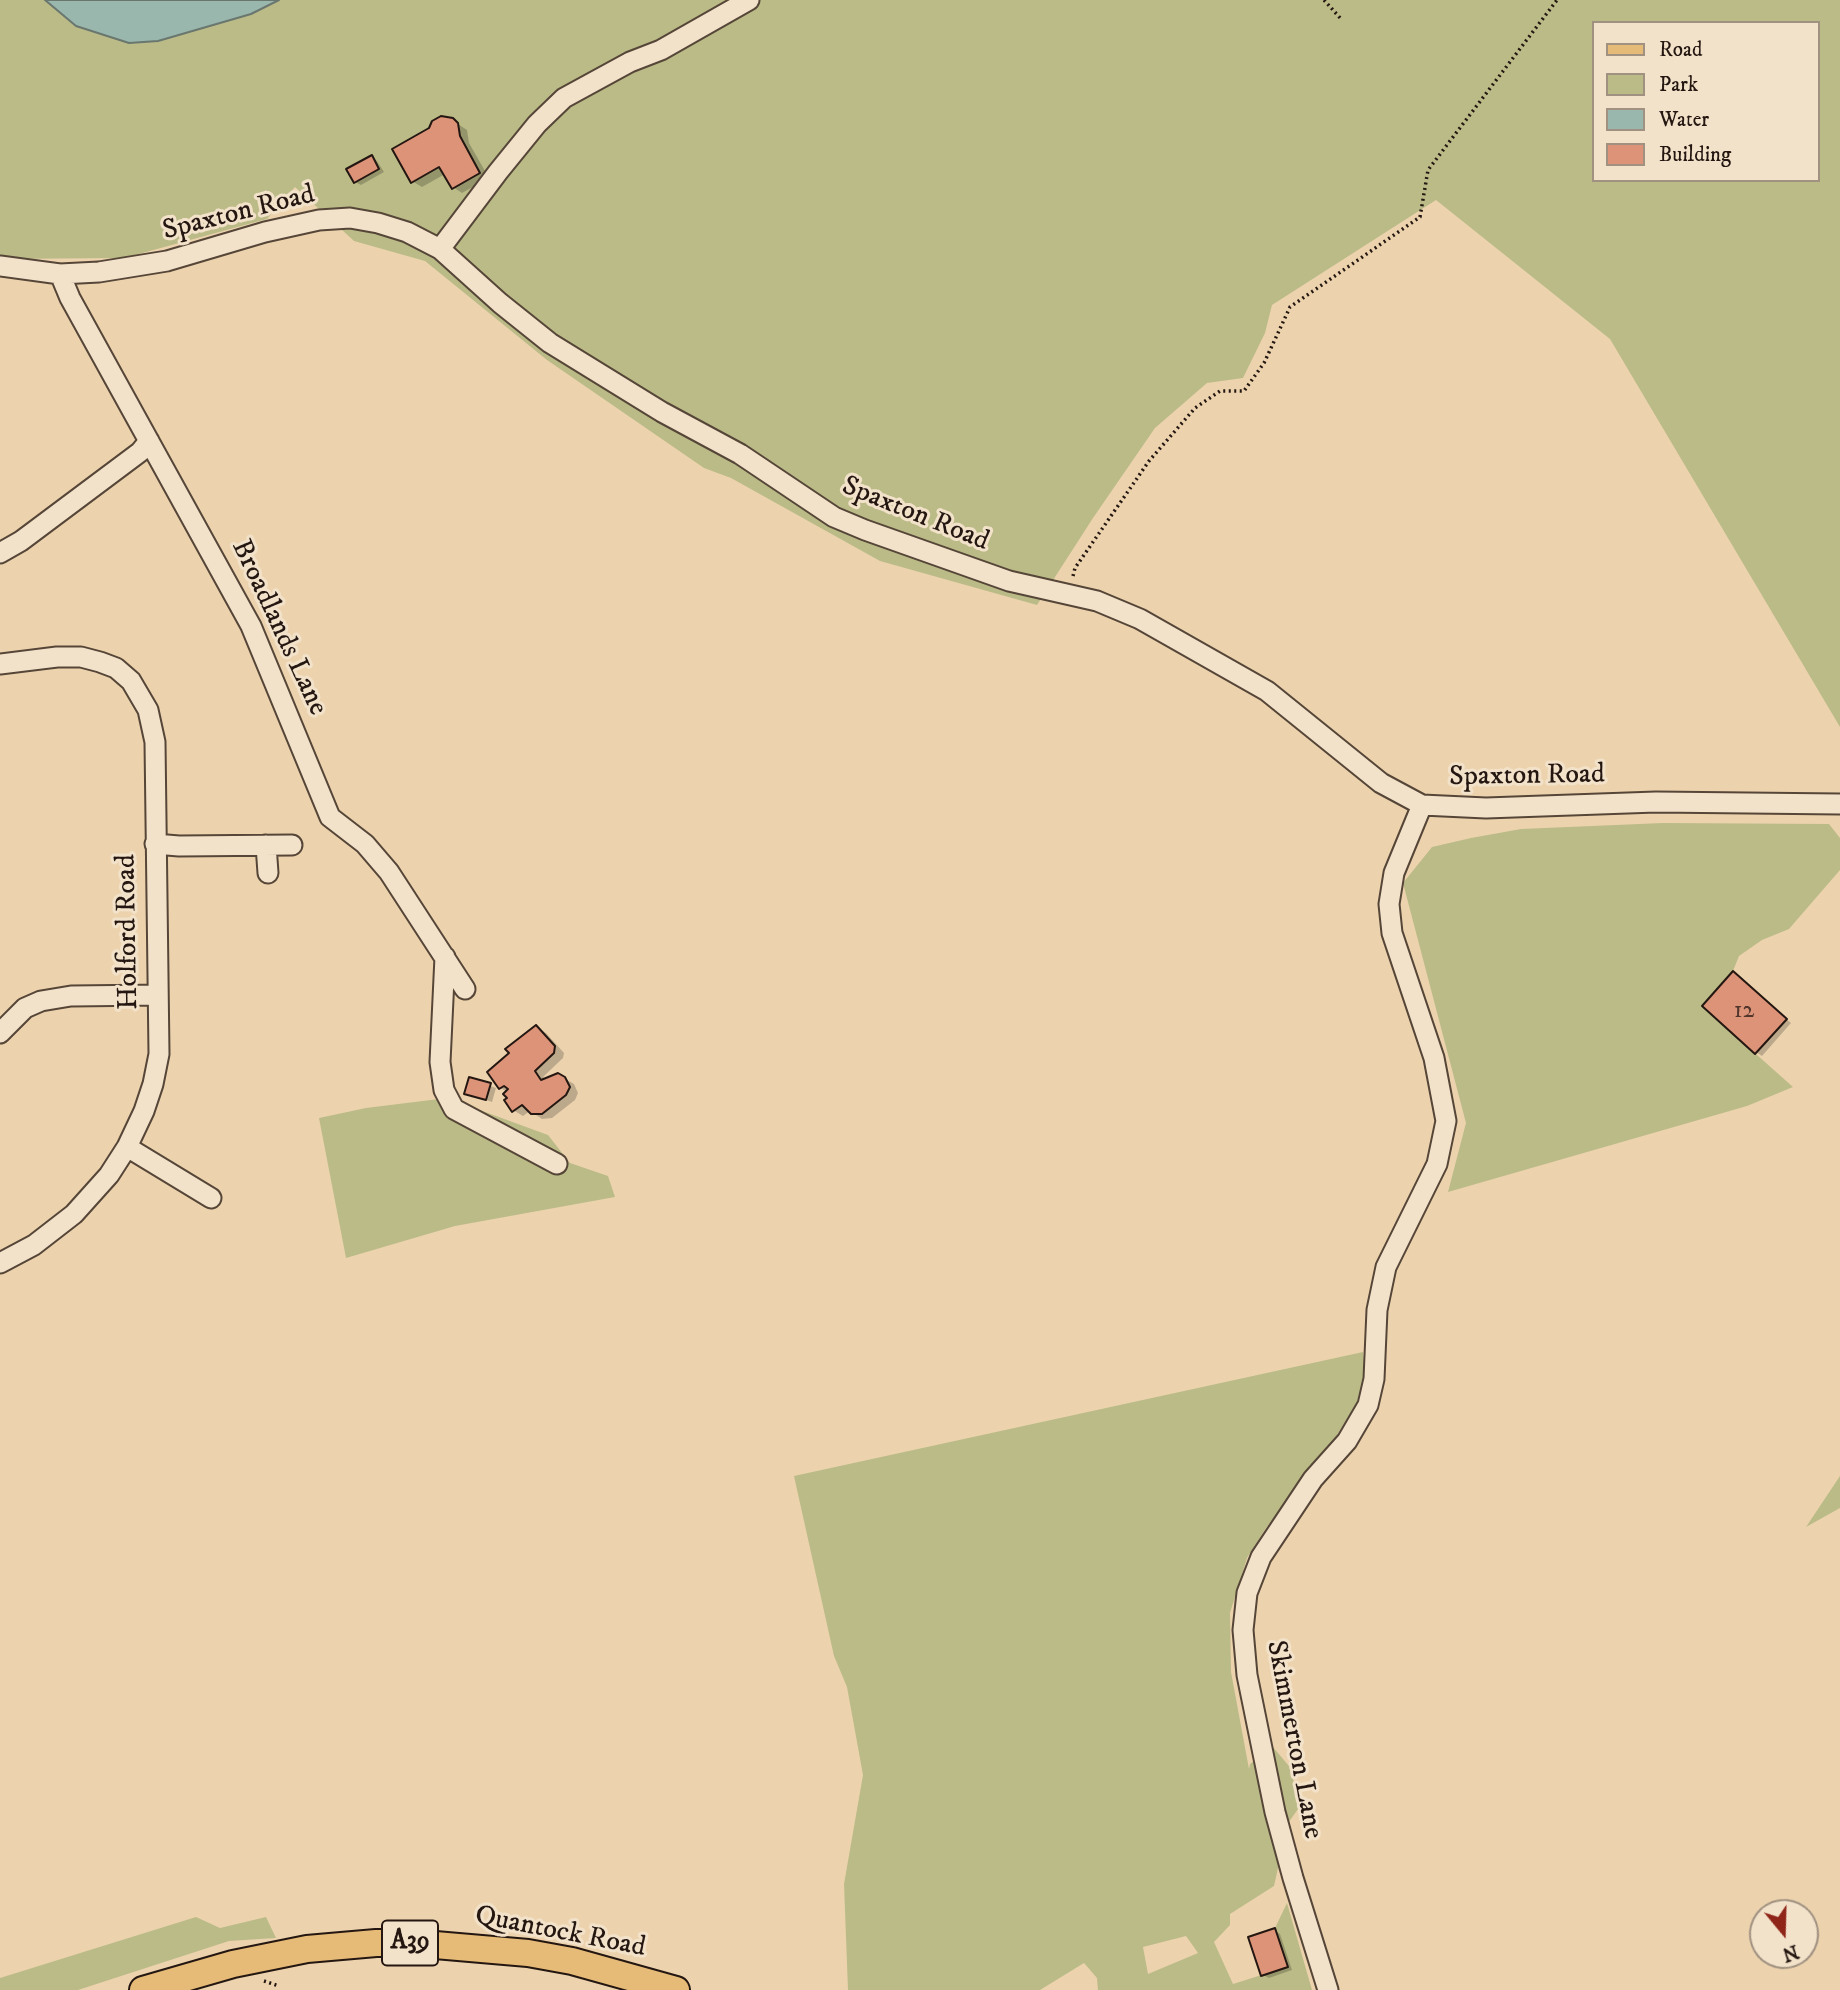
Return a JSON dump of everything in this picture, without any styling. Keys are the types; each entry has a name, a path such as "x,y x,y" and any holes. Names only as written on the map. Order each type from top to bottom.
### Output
{"main road":[{"name":"Quantock Road","path":"143,1990 267,1957 307,1949 376,1943 446,1944 528,1953 583,1964 676,1990"}],"street":[{"path":"440,249 537,124 564,98 630,62 661,50 749,0"},
{"name":"Spaxton Road","path":"0,267 60,274 99,272 154,263 319,220 350,218 378,223 407,232 440,249 550,343 662,412 740,454 834,517 1009,581 1097,601 1140,619 1267,691 1381,783 1422,805 1486,808 1656,802 1840,804"},
{"name":"Broadlands Lane","path":"60,274 70,298 251,626 330,817 365,844 389,872 465,989"},
{"path":"0,553 21,541 140,452 149,441"},
{"name":"Holford Road","path":"0,664 57,657 81,657 100,662 116,668 131,681 148,710 155,742 159,1054 144,1111 127,1147 109,1175 74,1214 34,1245 0,1263"},
{"name":"Skimmerton Lane","path":"1328,1990 1275,1812 1247,1675 1243,1630 1247,1593 1261,1557 1313,1479 1347,1441 1368,1405 1374,1378 1377,1310 1386,1267 1437,1164 1446,1121 1434,1058 1392,933 1389,904 1394,873 1422,805"},
{"path":"156,844 292,845"},
{"path":"266,845 268,873"},
{"path":"445,957 440,1062 444,1090 449,1100 454,1109 556,1164"},
{"path":"0,1032 25,1008 41,1001 71,996 158,995"},
{"path":"127,1147 211,1199"}],"path":[{"path":"1324,0 1342,20"},
{"path":"1069,594 1075,568 1149,461 1195,408 1220,391 1244,391 1264,363 1290,307 1420,217 1428,170 1557,0"},
{"path":"263,1981 279,1986 280,1990"}],"green space":[{"path":"0,0 45,0 76,26 158,41 251,14 279,0 1840,0 1840,727 1610,339 1436,200 1272,305 1265,333 1243,378 1207,383 1155,428 1037,605 880,561 731,478 704,468 547,360 425,261 354,241 295,187 267,219 124,258 0,259"},
{"path":"1663,823 1829,824 1840,838 1840,870 1789,929 1762,940 1739,956 1733,971 1702,1006 1793,1087 1747,1106 1448,1192 1466,1123 1403,883 1432,847 1471,838 1521,829"},
{"path":"447,1098 548,1135 570,1163 608,1176 615,1197 455,1226 346,1258 319,1118 366,1108"},
{"path":"1363,1352 1365,1373 1357,1403 1332,1443 1266,1528 1247,1558 1230,1613 1231,1672 1249,1769 1250,1764 1272,1746 1289,1766 1301,1805 1288,1823 1274,1886 1230,1914 1230,1925 1214,1942 1233,1984 1287,1967 1275,1928 1287,1903 1312,1990 1098,1990 1097,1978 1084,1963 1040,1990 848,1990 844,1884 863,1775 847,1687 834,1656 794,1476","holes":["1186,1936 1198,1953 1148,1974 1143,1947"]},
{"path":"1840,1476 1840,1508 1806,1527"},
{"path":"196,1917 220,1928 266,1917 276,1938 229,1941 78,1990 0,1990 0,1978"}],"water":[{"path":"45,0 279,0 251,14 158,41 129,43 76,26"}],"building":[{"path":"441,116 453,118 458,123 460,136 480,173 452,189 439,167 411,183 392,149 429,128 432,121"},
{"path":"372,155 379,169 354,183 346,169"},
{"path":"1733,971 1787,1019 1755,1054 1702,1006"},
{"path":"536,1025 555,1046 554,1053 535,1071 541,1080 558,1073 565,1077 570,1087 566,1095 542,1114 531,1114 522,1105 512,1112 504,1100 507,1098 503,1094 508,1089 504,1086 499,1089 487,1072 509,1053 505,1049"},
{"path":"469,1077 491,1083 486,1100 464,1094"},
{"path":"1275,1928 1288,1967 1261,1976 1248,1937"}]}
